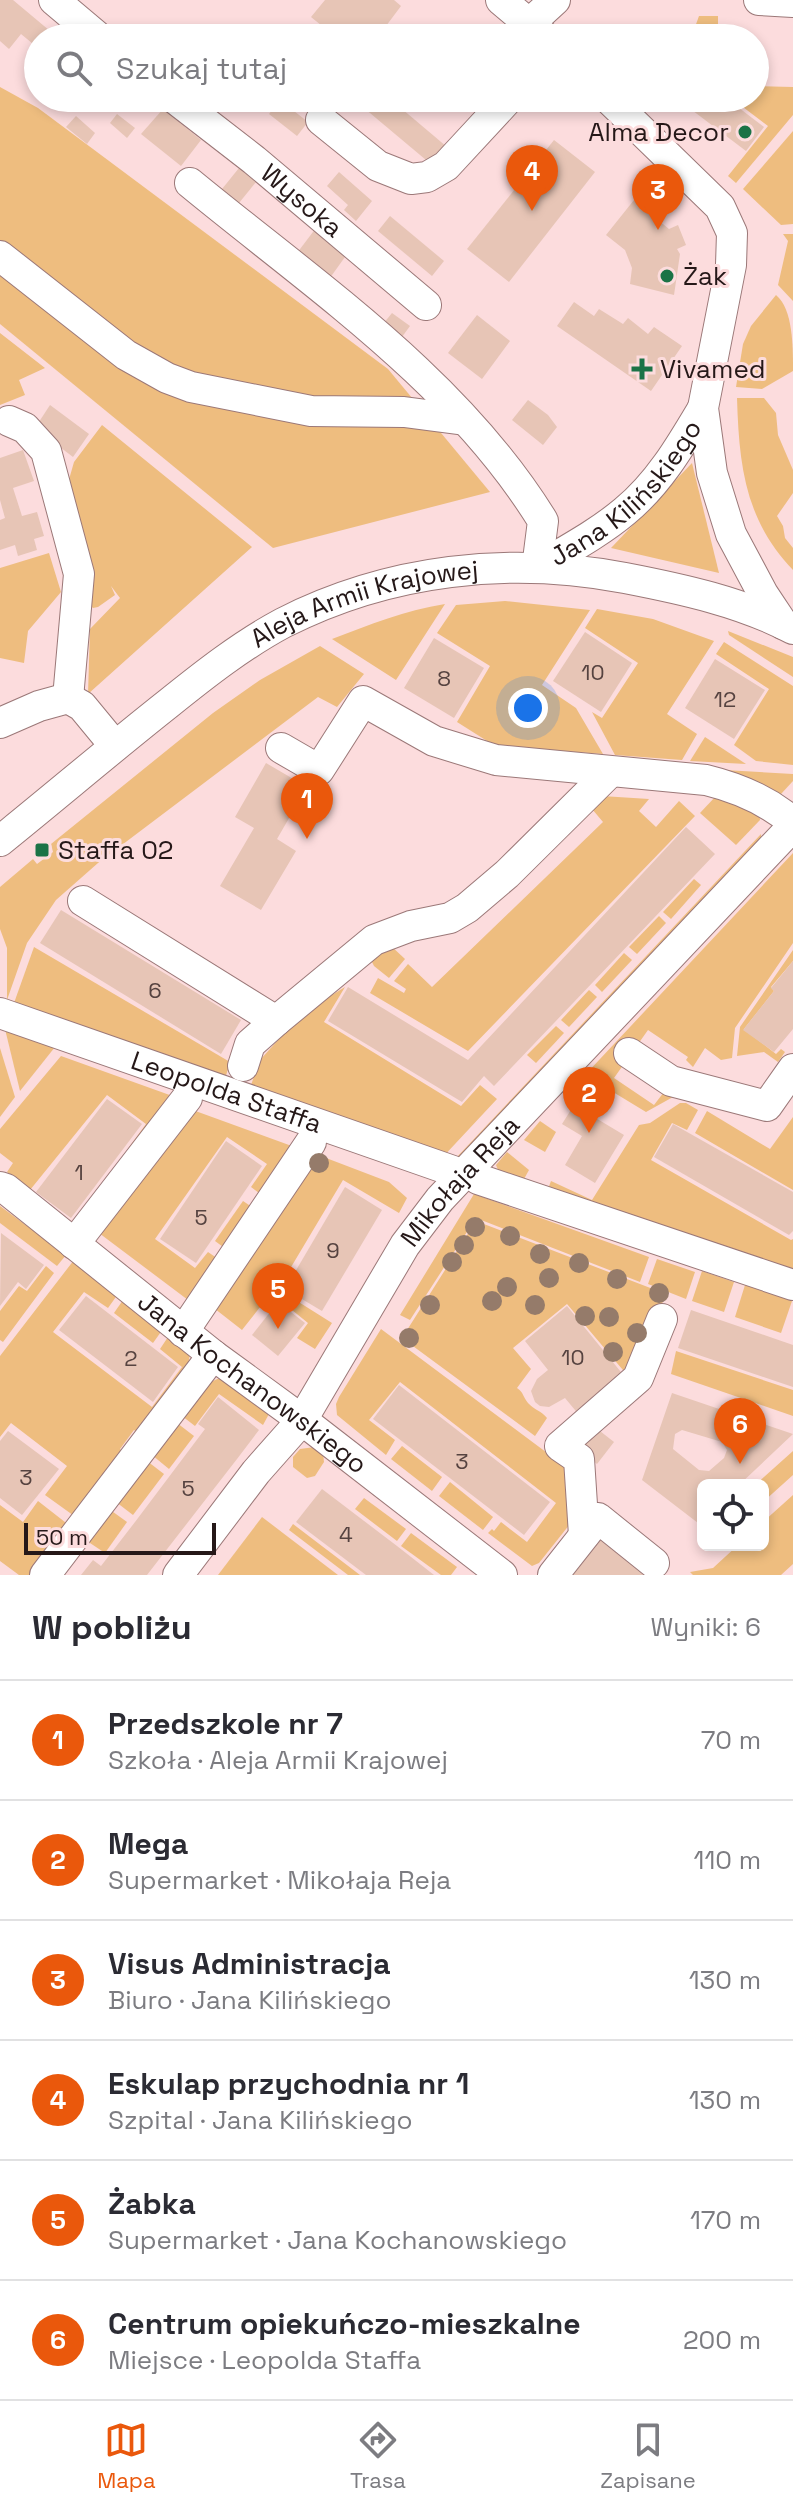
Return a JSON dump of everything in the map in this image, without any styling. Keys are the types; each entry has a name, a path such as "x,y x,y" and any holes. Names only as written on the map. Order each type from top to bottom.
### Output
{"street":[{"path":"54,0 82,24"},
{"path":"501,0 530,24"},
{"path":"542,24 555,0"},
{"path":"759,0 793,2"},
{"name":"Wysoka","path":"192,112 266,169 426,305"},
{"path":"321,120 378,166 411,179 427,177 446,166 496,112"},
{"name":"Jana Kilińskiego","path":"622,112 720,207 732,233 731,265 703,408 712,473 731,534 763,594 788,627"},
{"path":"190,183 308,276 389,346 506,465 543,521 537,568"},
{"path":"0,256 126,355 167,378 191,387 311,411 404,412 465,420"},
{"name":"Jana Kilińskiego","path":"537,568 625,511 659,477 703,408"},
{"path":"9,421 25,428 46,451 79,574 68,698"},
{"name":"Aleja Armii Krajowej","path":"0,841 214,667 283,623 338,600 420,575 484,567 586,571 722,601 788,627"},
{"path":"0,723 39,706 68,698 82,706 115,746"},
{"path":"281,748 319,770 363,701 413,731 474,754 512,762 674,776 724,785 770,803 793,824"},
{"path":"243,1066 250,1044 374,940 411,926 450,918 467,908 507,874 610,772"},
{"name":"Mikołaja Reja","path":"178,1575 256,1472 302,1420 405,1245 440,1199 793,824"},
{"path":"83,901 276,1021"},
{"name":"Leopolda Staffa","path":"0,1013 793,1285"},
{"path":"629,1053 671,1081 767,1106 793,1069"},
{"path":"74,1244 187,1098"},
{"path":"183,1332 311,1142"},
{"name":"Jana Kochanowskiego","path":"3,1188 183,1332 502,1575"},
{"path":"584,1535 579,1459 560,1446 638,1378 662,1319"},
{"path":"45,1575 213,1355"},
{"path":"553,1575 598,1518 654,1563"}],"shaded area":[{"path":"699,16 718,16 718,24 696,24"},
{"path":"769,86 793,87 793,115 736,183 728,176 768,126 750,112 769,112"},
{"path":"0,87 24,100 24,112 43,112 388,369 490,492 273,548 0,324"},
{"path":"793,131 793,224 781,225 743,189"},
{"path":"783,234 793,234 793,301 778,285 788,241"},
{"path":"776,295 782,301 789,319 793,371 762,389 736,387 743,344 751,326"},
{"path":"0,333 45,368 19,380 25,395 0,405"},
{"path":"737,398 764,398 776,413 778,435 793,470 793,493 777,516 785,538 793,548 793,570 764,531 748,490 740,446"},
{"path":"102,425 252,547 88,694 90,629 120,598 111,586 115,595 98,607 93,608 89,604 68,483 74,462"},
{"path":"692,463 719,573 611,548"},
{"path":"49,553 61,592 28,631 24,663 0,658 0,568"},
{"path":"505,601 590,610 542,685 576,708 603,754 495,746 457,722 490,666 437,633 456,605"},
{"path":"445,604 396,680 332,639 402,614"},
{"path":"597,609 653,619 714,641 667,714 697,734 682,760 615,755 592,712 602,718 638,663 585,628"},
{"path":"728,631 793,657 793,677 729,635"},
{"path":"724,642 793,686 793,765 756,761 734,745 769,689 716,654"},
{"path":"320,646 364,674 337,707 318,697 98,863 56,900 27,943 7,1000 7,948 0,929 0,887 33,859 37,864 53,852 51,844 213,713 260,680"},
{"path":"705,737 746,764 690,761"},
{"path":"707,769 793,774 793,781 781,794"},
{"path":"602,796 649,799 639,811 656,827 679,801 695,816 468,1051 370,993 378,978 404,993 406,989 394,981 408,964 432,987 603,822 592,809"},
{"path":"716,796 759,813 760,820 736,845 700,813"},
{"path":"761,834 761,844 464,1164 456,1158"},
{"path":"793,853 793,943 735,1028 732,1058 721,1060 705,1048 693,1067 686,1060 688,1057 648,1030 614,1078 654,1105 664,1092 673,1097 646,1112 585,1075"},
{"path":"694,879 701,885 671,919 663,912"},
{"path":"659,916 666,923 637,954 629,947"},
{"path":"390,945 405,959 389,978 374,966 370,958"},
{"path":"34,947 230,1062 225,1079 14,1003"},
{"path":"793,950 793,961 771,987 774,991 744,1029 776,1054 781,1049 785,1052 778,1062 764,1052 737,1056 740,1027"},
{"path":"624,953 632,960 602,992 595,985"},
{"path":"345,987 324,1022 461,1106 480,1085 497,1099 441,1159 252,1088 260,1060 308,1007"},
{"path":"589,990 597,997 569,1027 561,1020"},
{"path":"556,1026 564,1033 536,1063 527,1055"},
{"path":"5,1029 55,1047 20,1091"},
{"path":"0,1048 15,1097 0,1117"},
{"path":"61,1056 178,1098 135,1157 127,1150 146,1124 107,1095 30,1190 7,1172 13,1163 0,1153 0,1129"},
{"path":"680,1103 698,1110 687,1130 672,1123 651,1160 793,1239 793,1278 545,1197 551,1181 592,1200 639,1125 650,1123"},
{"path":"190,1109 300,1149 267,1199 251,1187 267,1164 227,1137 155,1239 195,1268 208,1252 224,1263 196,1306 95,1230"},
{"path":"707,1111 770,1149 793,1117 793,1190 695,1133"},
{"path":"540,1121 556,1132 545,1152 524,1140"},
{"path":"507,1152 529,1170 524,1179 503,1182 496,1165"},
{"path":"313,1153 389,1182 407,1198 399,1213 343,1180 278,1289 332,1323 315,1349 297,1338 308,1323 271,1293 242,1330 210,1305"},
{"path":"474,1194 649,1257 640,1282 476,1218 410,1320 400,1315"},
{"path":"243,1201 258,1211 230,1252 215,1241"},
{"path":"0,1206 66,1255 57,1266 0,1223"},
{"path":"476,1221 666,1294 635,1369 628,1376 567,1304 513,1348 531,1369 517,1388 530,1405 547,1418 535,1436 402,1338"},
{"path":"657,1259 695,1272 686,1299 648,1284"},
{"path":"74,1260 118,1294 108,1308 84,1292 53,1332 152,1407 182,1367 160,1349 170,1334 190,1354 187,1371 139,1434 134,1430 120,1449 126,1455 77,1518 45,1495 67,1466 11,1423 0,1437 0,1356"},
{"path":"46,1266 54,1273 3,1342 0,1340 0,1311 19,1286 27,1291"},
{"path":"702,1271 734,1282 724,1312 692,1301"},
{"path":"745,1285 792,1301 781,1333 735,1317"},
{"path":"123,1300 163,1329 153,1343 114,1313"},
{"path":"381,1329 570,1470 570,1524 539,1563 532,1566 488,1533 501,1522 527,1542 556,1503 400,1382 369,1420 395,1440 386,1455 337,1415 339,1397"},
{"path":"676,1351 793,1390 793,1416 671,1374"},
{"path":"226,1377 269,1414 263,1425 219,1394 195,1426 182,1416 206,1386"},
{"path":"177,1423 194,1436 169,1469 152,1455"},
{"path":"402,1446 442,1477 432,1491 391,1459"},
{"path":"315,1447 323,1453 324,1462 315,1476 307,1478 293,1467 293,1457 300,1449"},
{"path":"793,1451 793,1475 769,1497 769,1479 762,1479"},
{"path":"147,1461 164,1474 133,1515 116,1502"},
{"path":"450,1482 493,1517 483,1530 439,1496"},
{"path":"793,1495 793,1564 781,1575 693,1575 690,1572 713,1568 731,1551 769,1551 769,1517"},
{"path":"364,1498 406,1529 397,1541 355,1509"},
{"path":"38,1501 70,1526 31,1575 19,1575 0,1561 0,1505 23,1522"},
{"path":"109,1509 127,1522 105,1553 87,1541"},
{"path":"262,1517 338,1575 218,1575"},
{"path":"293,1524 360,1575 348,1575 289,1530"},
{"path":"411,1533 457,1567 451,1575 441,1575 401,1546"}],"building":[{"path":"0,0 13,0 42,24 24,24 24,36 21,34 9,49 0,41"},
{"path":"325,0 394,0 401,6 388,24 320,24 311,17"},
{"path":"160,112 167,112 201,140 181,166 141,134"},
{"path":"295,112 308,122 297,136 269,114"},
{"path":"369,112 406,112 447,147 432,165"},
{"path":"694,112 744,112 764,127 746,151"},
{"path":"117,114 135,128 127,138 110,123"},
{"path":"76,116 95,133 87,144 66,127"},
{"path":"554,140 595,172 509,282 467,249"},
{"path":"243,163 260,177 235,208 218,194"},
{"path":"339,172 372,201 356,221 344,210 348,205 327,186"},
{"path":"634,200 669,229 678,225 686,245 677,249 680,254 674,295 630,284 632,268 625,250 606,235"},
{"path":"390,216 444,261 432,276 378,231"},
{"path":"316,228 350,250 327,282 294,257"},
{"name":"Vivamed","path":"574,302 594,316 599,309 623,324 628,318 648,334 654,327 682,346 651,391 557,326"},
{"path":"392,313 410,326 402,337 383,324"},
{"path":"477,315 510,341 482,379 448,353"},
{"path":"528,400 548,415 557,427 543,445 512,420"},
{"path":"50,405 89,434 73,457 35,428"},
{"path":"23,450 34,481 13,488 22,516 37,512 44,536 34,539 37,550 18,556 15,545 0,550 0,520 5,518 0,500 0,458"},
{"path":"585,632 632,663 601,712 553,681"},
{"path":"434,638 484,668 454,718 404,688"},
{"path":"715,659 765,690 734,739 685,708"},
{"path":"266,763 307,787 277,839 296,851 261,910 220,886 254,828 235,817"},
{"path":"686,827 715,854 494,1086 484,1076 462,1102 328,1021 348,987 468,1060"},
{"path":"61,910 241,1020 221,1054 40,943"},
{"path":"793,961 793,1029 774,1052 743,1030"},
{"path":"107,1099 142,1124 71,1218 36,1192"},
{"path":"574,1105 624,1135 595,1183 565,1165 582,1136 562,1124"},
{"path":"673,1124 793,1192 793,1231 789,1235 654,1157"},
{"path":"226,1141 262,1166 196,1263 160,1239"},
{"path":"345,1187 382,1210 322,1311 285,1289"},
{"path":"1,1233 44,1265 26,1289 18,1282 0,1306"},
{"path":"86,1296 178,1367 153,1402 59,1330"},
{"path":"278,1302 305,1323 278,1356 252,1335"},
{"path":"567,1306 625,1377 580,1416 565,1398 549,1407 535,1402 531,1391 537,1379 548,1370 525,1341"},
{"path":"691,1310 793,1345 793,1387 678,1348"},
{"path":"399,1385 550,1502 524,1535 373,1419"},
{"path":"672,1393 793,1434 745,1479 697,1479 697,1522 642,1480","holes":["682,1430 722,1442 727,1450 724,1458 709,1471 699,1470 673,1449 675,1434"]},
{"path":"218,1397 259,1430 237,1459 147,1575 81,1575 93,1560 101,1566 135,1522 205,1429 198,1424"},
{"path":"591,1424 614,1442 597,1464 574,1445"},
{"path":"8,1431 59,1469 22,1515 0,1498 0,1441"},
{"path":"322,1489 434,1575 366,1575 296,1522"},
{"path":"598,1534 651,1575 574,1575 569,1572"}],"place":[{"name":"Alma Decor","path":"745,132"},
{"name":"Eskulap przychodnia nr 1","path":"532,211"},
{"name":"Visus Administracja","path":"658,230"},
{"name":"Żak","path":"667,276"},
{"name":"Vivamed","path":"642,369"},
{"name":"Przedszkole nr 7","path":"307,839"},
{"name":"Staffa 02","path":"42,850"},
{"name":"Mega","path":"589,1133"},
{"name":"Żabka","path":"278,1329"},
{"name":"Centrum opiekuńczo-mieszkalne","path":"740,1464"}]}
